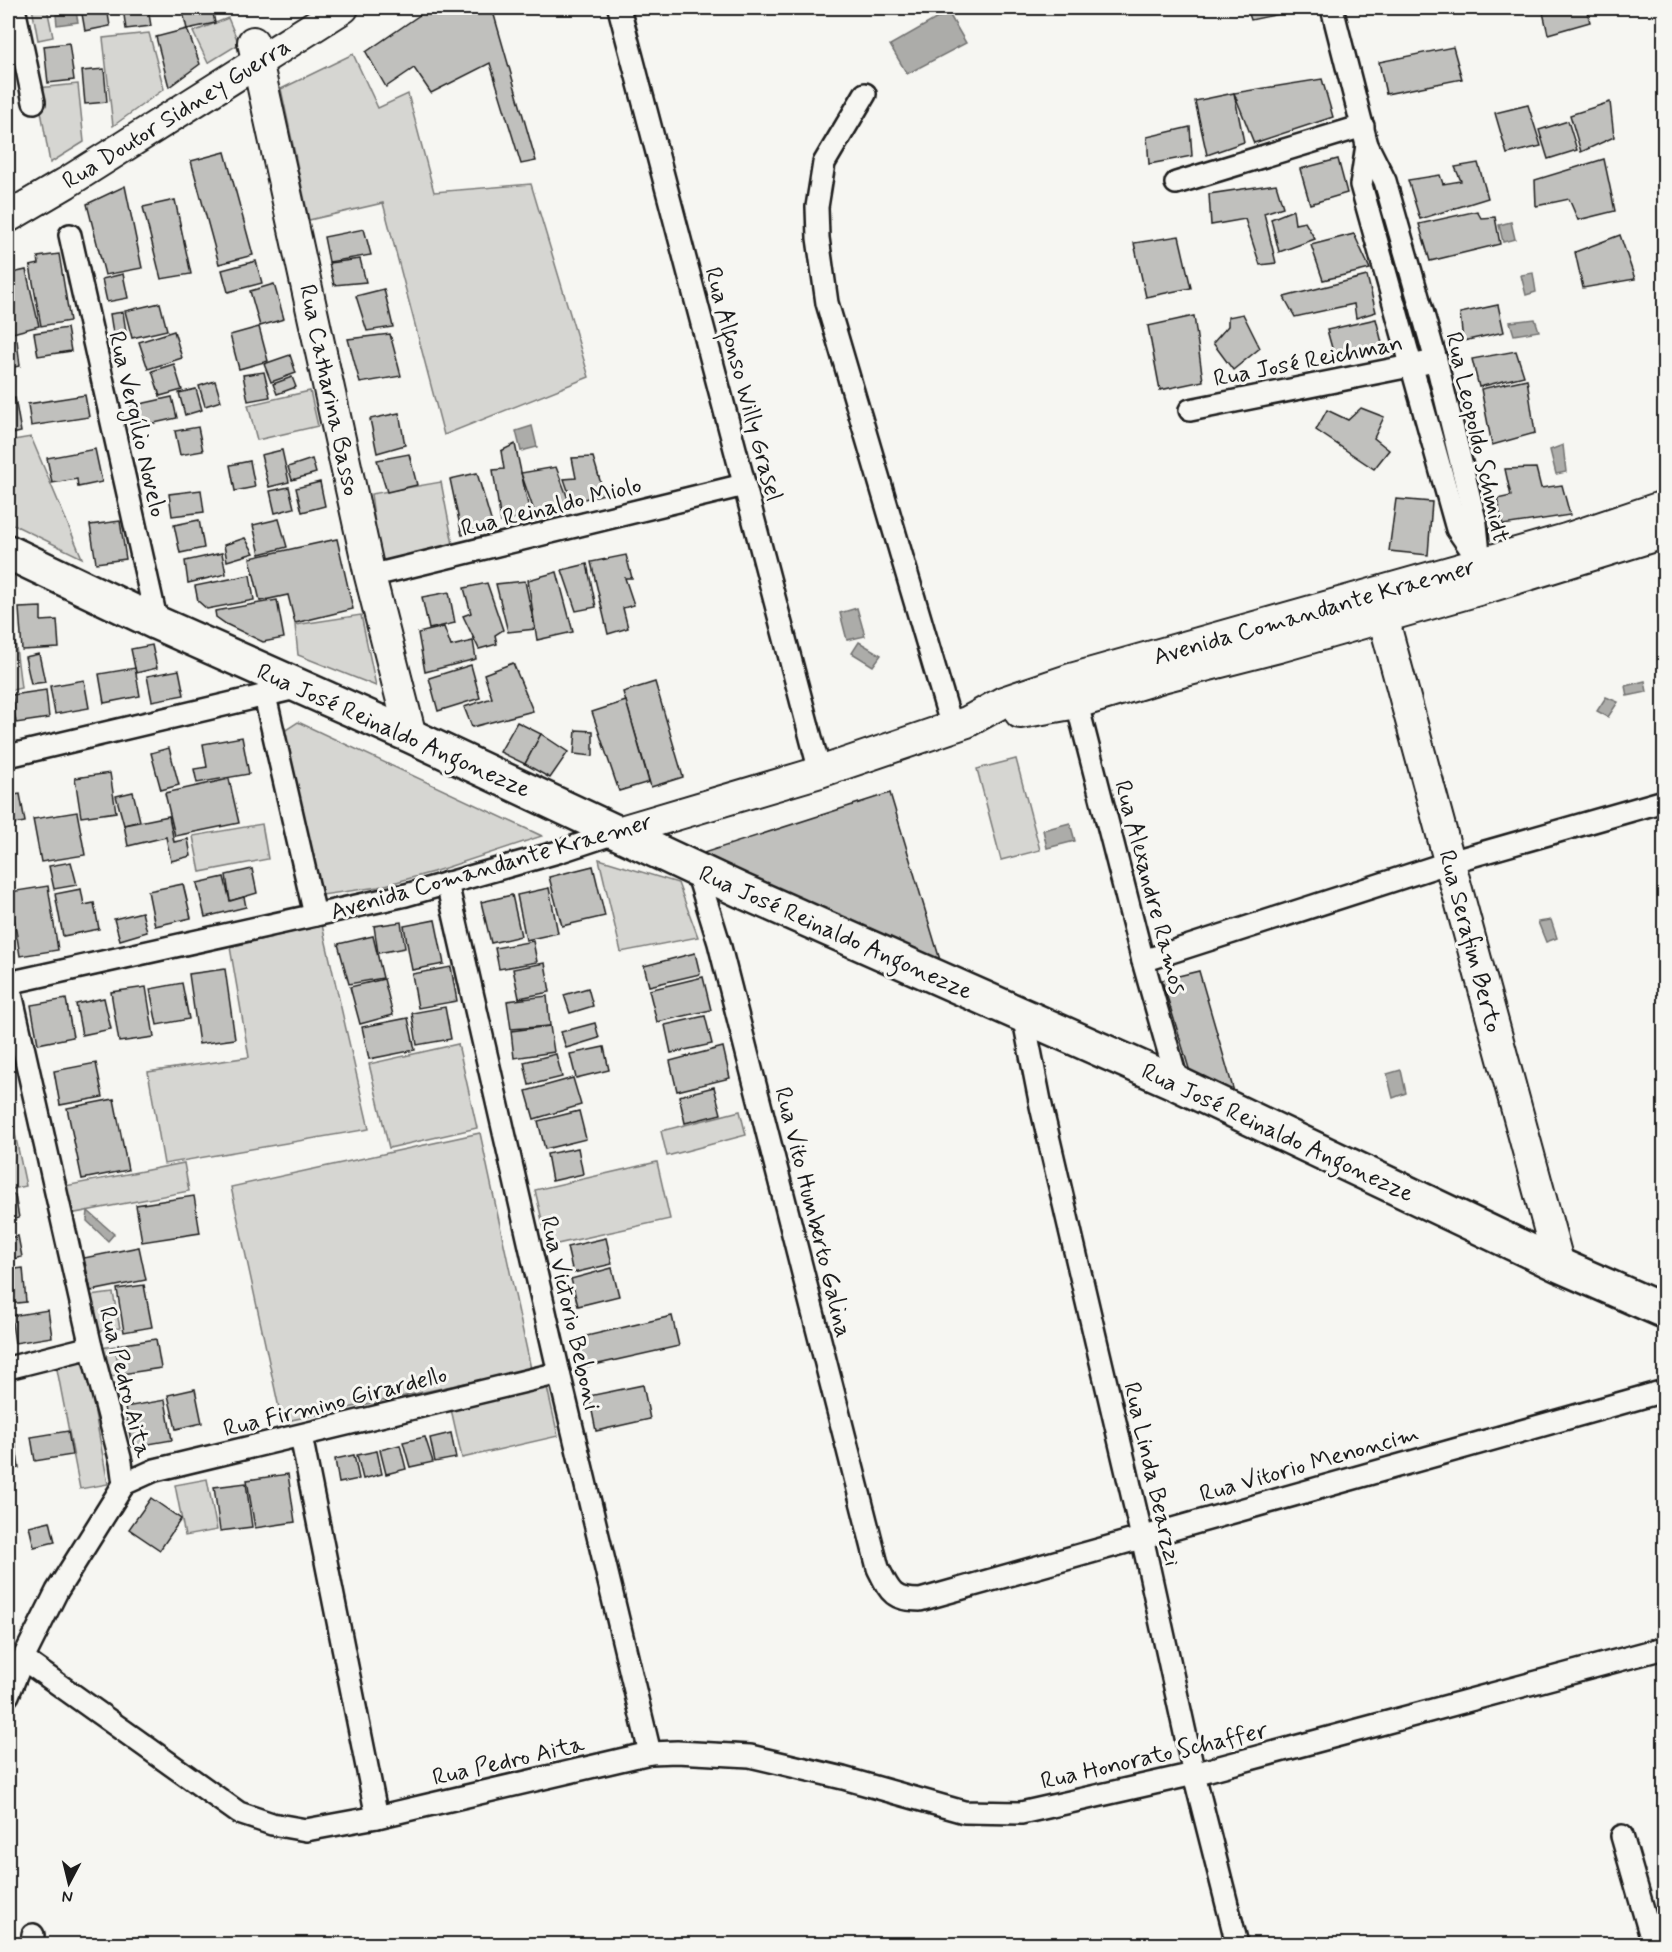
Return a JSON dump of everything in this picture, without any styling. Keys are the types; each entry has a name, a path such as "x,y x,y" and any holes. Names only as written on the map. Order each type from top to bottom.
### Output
{"main road":[{"name":"Rua Doutor Sidney Guerra","path":"8,217 76,177 255,52 309,8"},
{"name":"Rua Doutor Sidney Guerra","path":"8,195 255,52 343,8"},
{"name":"Rua Catharina Basso","path":"255,52 370,576 411,736"},
{"name":"Avenida Comandante Kraemer","path":"1569,550 1665,506"},
{"name":"Avenida Comandante Kraemer","path":"618,832 820,772 959,724 1003,702 1074,691 1569,550 1665,532"},
{"name":"Rua José Reinaldo Angonezze","path":"8,552 157,623 411,736 696,869 1178,1084 1559,1265 1665,1311"},
{"name":"Rua Serafim Berto","path":"1380,605 1559,1265"}],"street":[{"path":"14,8 34,102"},
{"name":"Rua Alfonso Willy Grasel","path":"619,8 820,772"},
{"name":"Rua Leopoldo Schmidt","path":"1332,8 1365,135 1385,180 1436,360 1476,524 1485,575"},
{"path":"865,94 824,163 817,207 819,249 827,303 959,724"},
{"path":"1176,183 1365,135"},
{"name":"Rua Leopoldo Schmidt","path":"1365,135 1361,184 1410,365 1457,529 1485,575"},
{"name":"Rua Vergílio Novelo","path":"70,235 157,623"},
{"name":"Rua José Reichman","path":"1190,410 1436,360"},
{"name":"Rua Reinaldo Miolo","path":"370,576 744,485"},
{"path":"8,756 300,687"},
{"name":"Rua Alexandre Ramos","path":"1074,691 1143,961 1178,1084"},
{"path":"265,696 315,915"},
{"path":"1143,961 1450,862 1665,801"},
{"name":"Avenida Comandante Kraemer","path":"8,982 315,915 447,883 618,832"},
{"name":"Rua Vito Humberto Galina","path":"696,869 719,943 878,1568"},
{"name":"Rua Victorio Beboni","path":"447,883 559,1373 650,1753"},
{"name":"Rua Pedro Aita","path":"8,982 91,1347 122,1462 124,1484 57,1591 23,1659 239,1813 272,1824 306,1830 377,1816 650,1753"},
{"name":"Rua Linda Bearzzi","path":"1023,1015 1041,1106 1142,1537 1194,1774 1237,1944"},
{"path":"8,1368 91,1347"},
{"name":"Rua Firmino Girardello","path":"124,1484 155,1470 559,1373"},
{"name":"Rua Vitorio Menoncim","path":"878,1568 890,1592 903,1600 920,1600 1665,1391"},
{"path":"301,1436 377,1816"},
{"name":"Rua Honorato Schaffer","path":"650,1753 750,1756 843,1778 964,1812 1021,1813 1194,1774 1665,1648"},
{"path":"8,1695 23,1659"},
{"path":"1622,1836 1653,1944"}],"shaded area":[{"path":"32,8 47,8 53,37 38,40"},
{"path":"76,12 78,22 57,25 56,15"},
{"path":"948,12 966,43 907,74 890,45"},
{"path":"228,18 239,44 208,63 193,32"},
{"path":"149,33 164,89 113,126 103,38"},
{"path":"353,54 378,108 408,94 434,192 531,184 589,377 444,435 383,203 309,220 281,89"},
{"path":"78,84 84,142 50,163 37,88"},
{"path":"1511,222 1515,239 1503,242 1499,225"},
{"path":"1533,273 1536,292 1526,295 1521,275"},
{"path":"1535,319 1539,331 1514,335 1510,322"},
{"path":"310,391 318,426 257,440 248,405"},
{"path":"532,426 537,447 521,451 516,431"},
{"path":"31,437 82,558 8,522 8,441"},
{"path":"1563,445 1566,472 1556,474 1550,450"},
{"path":"441,482 453,544 380,563 371,494"},
{"path":"8,582 21,688 8,691"},
{"path":"857,608 865,636 847,640 840,613"},
{"path":"361,615 376,686 298,655 295,625"},
{"path":"859,642 881,655 873,666 852,653"},
{"path":"1645,681 1647,692 1627,696 1625,686"},
{"path":"1606,697 1618,702 1608,717 1597,711"},
{"path":"298,722 542,836 433,872 378,887 322,895 281,733"},
{"path":"1016,759 1040,850 1001,860 977,769"},
{"path":"1070,823 1075,841 1047,848 1043,830"},
{"path":"262,824 268,859 200,872 193,836"},
{"path":"599,859 678,883 698,937 621,952"},
{"path":"1551,920 1557,938 1546,942 1538,922"},
{"path":"322,925 369,1129 164,1164 148,1072 249,1057 230,947"},
{"path":"458,1044 477,1128 389,1148 369,1064"},
{"path":"1401,1070 1406,1093 1393,1098 1387,1074"},
{"path":"8,1101 26,1186 8,1190"},
{"path":"740,1111 746,1135 667,1156 661,1131"},
{"path":"480,1133 531,1369 282,1422 231,1187"},
{"path":"657,1162 670,1219 548,1246 535,1190"},
{"path":"184,1163 189,1191 70,1214 65,1186"},
{"path":"88,1211 114,1234 108,1241 87,1221"},
{"path":"113,1293 120,1328 96,1332 90,1296"},
{"path":"115,1346 120,1375 104,1377 100,1348"},
{"path":"85,1358 108,1484 80,1489 56,1364"},
{"path":"547,1387 558,1436 462,1458 451,1409"},
{"path":"207,1479 217,1530 185,1536 175,1485"}],"building":[{"path":"81,8 107,8 110,26 85,31"},
{"path":"123,8 148,8 151,26 126,29"},
{"path":"182,8 212,8 215,23 187,29"},
{"path":"430,8 492,8 536,161 521,164 490,63 431,93 414,68 386,87 366,52"},
{"path":"1247,8 1292,8 1293,11 1251,20"},
{"path":"1542,8 1586,8 1590,22 1548,34"},
{"path":"187,29 200,64 169,87 156,37"},
{"path":"69,43 74,80 48,83 44,46"},
{"path":"1453,47 1462,79 1386,94 1379,62"},
{"path":"104,69 107,102 85,104 82,71"},
{"path":"1322,79 1333,117 1254,143 1234,93"},
{"path":"1234,93 1244,142 1207,155 1195,101"},
{"path":"1610,102 1614,137 1581,152 1570,115"},
{"path":"1528,105 1541,146 1507,154 1495,113"},
{"path":"1568,121 1577,150 1548,159 1539,130"},
{"path":"1190,127 1192,156 1149,164 1147,137"},
{"path":"225,152 253,255 219,264 191,161"},
{"path":"1338,159 1347,193 1310,204 1300,169"},
{"path":"1604,159 1615,211 1578,220 1569,199 1536,206 1535,180"},
{"path":"1478,163 1488,198 1420,219 1408,180 1440,175 1443,184 1461,181 1455,167"},
{"path":"1276,184 1283,207 1264,213 1276,263 1260,265 1245,219 1211,225 1209,194"},
{"path":"125,186 142,268 105,275 87,204"},
{"path":"175,200 191,274 161,279 143,207"},
{"path":"1293,210 1295,224 1305,222 1315,239 1279,252 1271,219"},
{"path":"1477,211 1481,218 1495,217 1500,244 1430,261 1419,224"},
{"path":"364,229 371,255 329,262 324,237"},
{"path":"1354,234 1370,269 1323,280 1311,245"},
{"path":"1620,235 1635,279 1583,288 1575,252"},
{"path":"1179,236 1191,288 1146,297 1134,243"},
{"path":"59,254 70,321 41,326 30,266 39,264 38,257"},
{"path":"360,259 366,282 334,285 329,263"},
{"path":"256,261 262,283 228,292 222,270"},
{"path":"26,270 39,326 9,334 8,274"},
{"path":"123,274 128,298 107,302 102,279"},
{"path":"1367,276 1376,312 1356,318 1354,304 1295,317 1284,297"},
{"path":"274,284 284,319 260,326 250,291"},
{"path":"384,289 393,327 367,331 356,296"},
{"path":"160,303 167,330 132,338 125,311"},
{"path":"1498,305 1504,332 1463,341 1460,313"},
{"path":"123,312 126,332 113,333 110,314"},
{"path":"1243,314 1260,348 1233,370 1213,343 1228,326 1228,317"},
{"path":"1194,316 1203,381 1160,390 1148,326"},
{"path":"1376,319 1384,351 1335,359 1327,330"},
{"path":"259,327 268,361 239,369 230,335"},
{"path":"67,328 71,351 38,356 34,333"},
{"path":"174,331 182,358 148,369 139,342"},
{"path":"390,334 401,376 360,383 348,339"},
{"path":"17,340 20,366 8,368 8,342"},
{"path":"1516,351 1524,376 1479,387 1472,359"},
{"path":"290,355 296,373 271,382 264,364"},
{"path":"174,364 182,390 160,396 152,371"},
{"path":"264,372 270,397 248,401 243,375"},
{"path":"292,377 296,387 277,394 273,384"},
{"path":"1527,379 1535,433 1492,445 1481,389"},
{"path":"215,381 221,401 205,406 199,386"},
{"path":"196,389 202,410 185,415 179,393"},
{"path":"85,395 89,417 31,426 28,404"},
{"path":"172,397 177,418 136,427 131,406"},
{"path":"15,398 21,432 8,435 8,399"},
{"path":"1361,408 1384,417 1374,438 1389,450 1374,469 1316,430 1327,410 1348,420"},
{"path":"399,413 405,445 377,453 370,419"},
{"path":"198,427 203,451 180,455 175,431"},
{"path":"515,444 530,514 501,522 493,470 504,469 501,451"},
{"path":"95,449 102,482 78,487 77,479 52,483 47,458"},
{"path":"282,450 289,482 269,487 261,455"},
{"path":"409,454 417,485 387,492 377,460"},
{"path":"593,457 604,494 572,502 564,479 576,478 572,458"},
{"path":"312,459 316,473 292,480 288,467"},
{"path":"250,461 255,487 235,491 230,465"},
{"path":"556,467 570,504 535,514 521,473"},
{"path":"1536,468 1541,488 1562,485 1570,515 1503,525 1497,499 1511,496 1505,469"},
{"path":"477,473 493,527 462,535 450,479"},
{"path":"320,482 325,506 302,512 296,488"},
{"path":"289,487 294,508 275,513 270,491"},
{"path":"201,490 204,512 172,516 169,494"},
{"path":"1396,499 1432,502 1428,555 1389,551"},
{"path":"279,519 287,547 260,554 253,525"},
{"path":"199,520 204,548 180,553 174,525"},
{"path":"120,521 126,559 96,563 90,525"},
{"path":"245,538 254,553 227,561 224,545"},
{"path":"337,539 353,609 295,623 288,595 260,601 250,558"},
{"path":"222,553 226,574 188,583 185,561"},
{"path":"626,555 632,578 625,578 634,605 623,608 628,628 608,634 591,562"},
{"path":"587,564 596,607 576,611 562,570"},
{"path":"557,572 573,632 537,640 528,580"},
{"path":"250,575 254,600 207,609 198,601 195,586"},
{"path":"525,581 535,629 508,632 496,584"},
{"path":"487,583 503,630 495,635 497,644 479,649 463,616 471,613 464,588"},
{"path":"449,592 455,623 429,629 422,597"},
{"path":"277,600 284,638 263,642 216,617 215,611"},
{"path":"41,607 41,621 57,620 59,648 22,650 19,608"},
{"path":"444,627 451,646 473,641 476,659 425,672 418,633"},
{"path":"152,645 157,668 136,673 131,649"},
{"path":"39,654 45,682 31,684 25,657"},
{"path":"513,663 533,711 472,727 464,707 492,698 484,674"},
{"path":"471,665 480,698 438,711 429,678"},
{"path":"135,668 140,696 104,703 99,674"},
{"path":"179,670 184,695 152,701 147,676"},
{"path":"84,680 89,708 55,714 50,686"},
{"path":"655,682 683,777 651,787 623,692"},
{"path":"46,690 49,718 16,723 12,695"},
{"path":"626,701 649,782 619,791 592,712"},
{"path":"517,722 541,734 525,764 500,752"},
{"path":"576,730 593,731 593,756 574,754"},
{"path":"541,734 568,752 550,778 525,764"},
{"path":"242,737 249,774 197,783 194,769 207,767 203,744"},
{"path":"169,748 179,785 161,790 151,753"},
{"path":"110,773 116,812 81,817 75,778"},
{"path":"229,779 239,823 175,836 165,793"},
{"path":"133,792 140,821 124,825 116,796"},
{"path":"890,793 943,970 694,856"},
{"path":"20,794 25,822 8,825 8,796"},
{"path":"77,812 85,855 41,862 33,819"},
{"path":"169,816 174,842 188,839 191,856 171,861 166,837 128,846 124,825"},
{"path":"71,862 77,885 54,889 49,866"},
{"path":"593,866 605,916 562,926 549,877"},
{"path":"252,869 257,893 230,901 226,875"},
{"path":"224,877 230,901 244,897 246,907 205,917 197,883"},
{"path":"183,884 191,918 155,926 148,891"},
{"path":"48,886 58,950 20,956 10,892"},
{"path":"549,888 558,933 526,940 517,895"},
{"path":"81,889 84,905 94,903 99,929 63,936 55,894"},
{"path":"512,895 521,936 491,943 481,902"},
{"path":"142,912 147,932 120,940 114,919"},
{"path":"435,920 444,964 412,970 404,926"},
{"path":"401,922 405,948 378,953 374,926"},
{"path":"373,936 383,978 349,984 338,944"},
{"path":"533,941 537,962 499,969 495,948"},
{"path":"695,953 700,974 649,986 644,966"},
{"path":"545,963 550,992 519,998 513,969"},
{"path":"451,967 457,1001 418,1008 412,974"},
{"path":"225,969 235,1039 199,1044 189,974"},
{"path":"1199,971 1239,1109 1194,1085 1162,980"},
{"path":"703,977 711,1010 657,1022 649,990"},
{"path":"384,979 393,1015 360,1024 350,987"},
{"path":"182,983 189,1019 157,1025 150,989"},
{"path":"146,987 154,1037 119,1042 111,992"},
{"path":"588,988 593,1006 570,1013 564,995"},
{"path":"547,996 550,1026 511,1029 507,1001"},
{"path":"104,998 111,1029 82,1035 76,1004"},
{"path":"66,999 73,1037 38,1044 31,1005"},
{"path":"445,1007 451,1039 417,1045 412,1013"},
{"path":"705,1016 712,1044 671,1053 665,1025"},
{"path":"408,1018 415,1050 369,1059 362,1027"},
{"path":"595,1023 599,1038 566,1048 561,1032"},
{"path":"550,1026 554,1052 514,1058 511,1031"},
{"path":"604,1047 609,1070 576,1078 570,1054"},
{"path":"723,1047 730,1078 677,1091 670,1061"},
{"path":"556,1054 562,1077 529,1085 524,1062"},
{"path":"96,1063 103,1097 60,1105 54,1071"},
{"path":"573,1078 581,1105 534,1119 526,1091"},
{"path":"714,1087 721,1114 685,1123 679,1096"},
{"path":"114,1099 128,1170 82,1179 67,1108"},
{"path":"579,1111 586,1139 545,1149 538,1121"},
{"path":"578,1148 583,1174 552,1181 547,1154"},
{"path":"15,1195 19,1218 8,1220 8,1196"},
{"path":"194,1196 200,1233 142,1242 136,1205"},
{"path":"18,1236 22,1257 8,1260 8,1238"},
{"path":"606,1238 612,1264 573,1273 567,1247"},
{"path":"139,1247 146,1280 91,1291 84,1258"},
{"path":"23,1268 26,1302 8,1304 8,1270"},
{"path":"612,1268 619,1296 578,1306 571,1279"},
{"path":"144,1285 152,1327 124,1332 117,1289"},
{"path":"48,1310 52,1337 15,1343 11,1316"},
{"path":"672,1316 679,1346 585,1367 578,1338"},
{"path":"156,1339 161,1368 122,1374 118,1345"},
{"path":"643,1385 650,1419 596,1431 589,1396"},
{"path":"195,1389 202,1423 176,1429 168,1395"},
{"path":"165,1400 172,1440 132,1447 125,1407"},
{"path":"68,1431 72,1455 35,1461 31,1437"},
{"path":"14,1432 19,1468 8,1470 8,1433"},
{"path":"451,1433 456,1458 435,1462 430,1438"},
{"path":"425,1437 433,1462 410,1467 403,1442"},
{"path":"400,1445 406,1469 386,1474 380,1450"},
{"path":"377,1451 382,1474 363,1479 357,1455"},
{"path":"354,1455 359,1479 339,1483 335,1459"},
{"path":"288,1474 295,1522 255,1528 247,1480"},
{"path":"246,1483 252,1527 220,1531 214,1487"},
{"path":"151,1498 181,1519 160,1550 129,1529"},
{"path":"50,1521 55,1542 34,1547 29,1526"}]}
